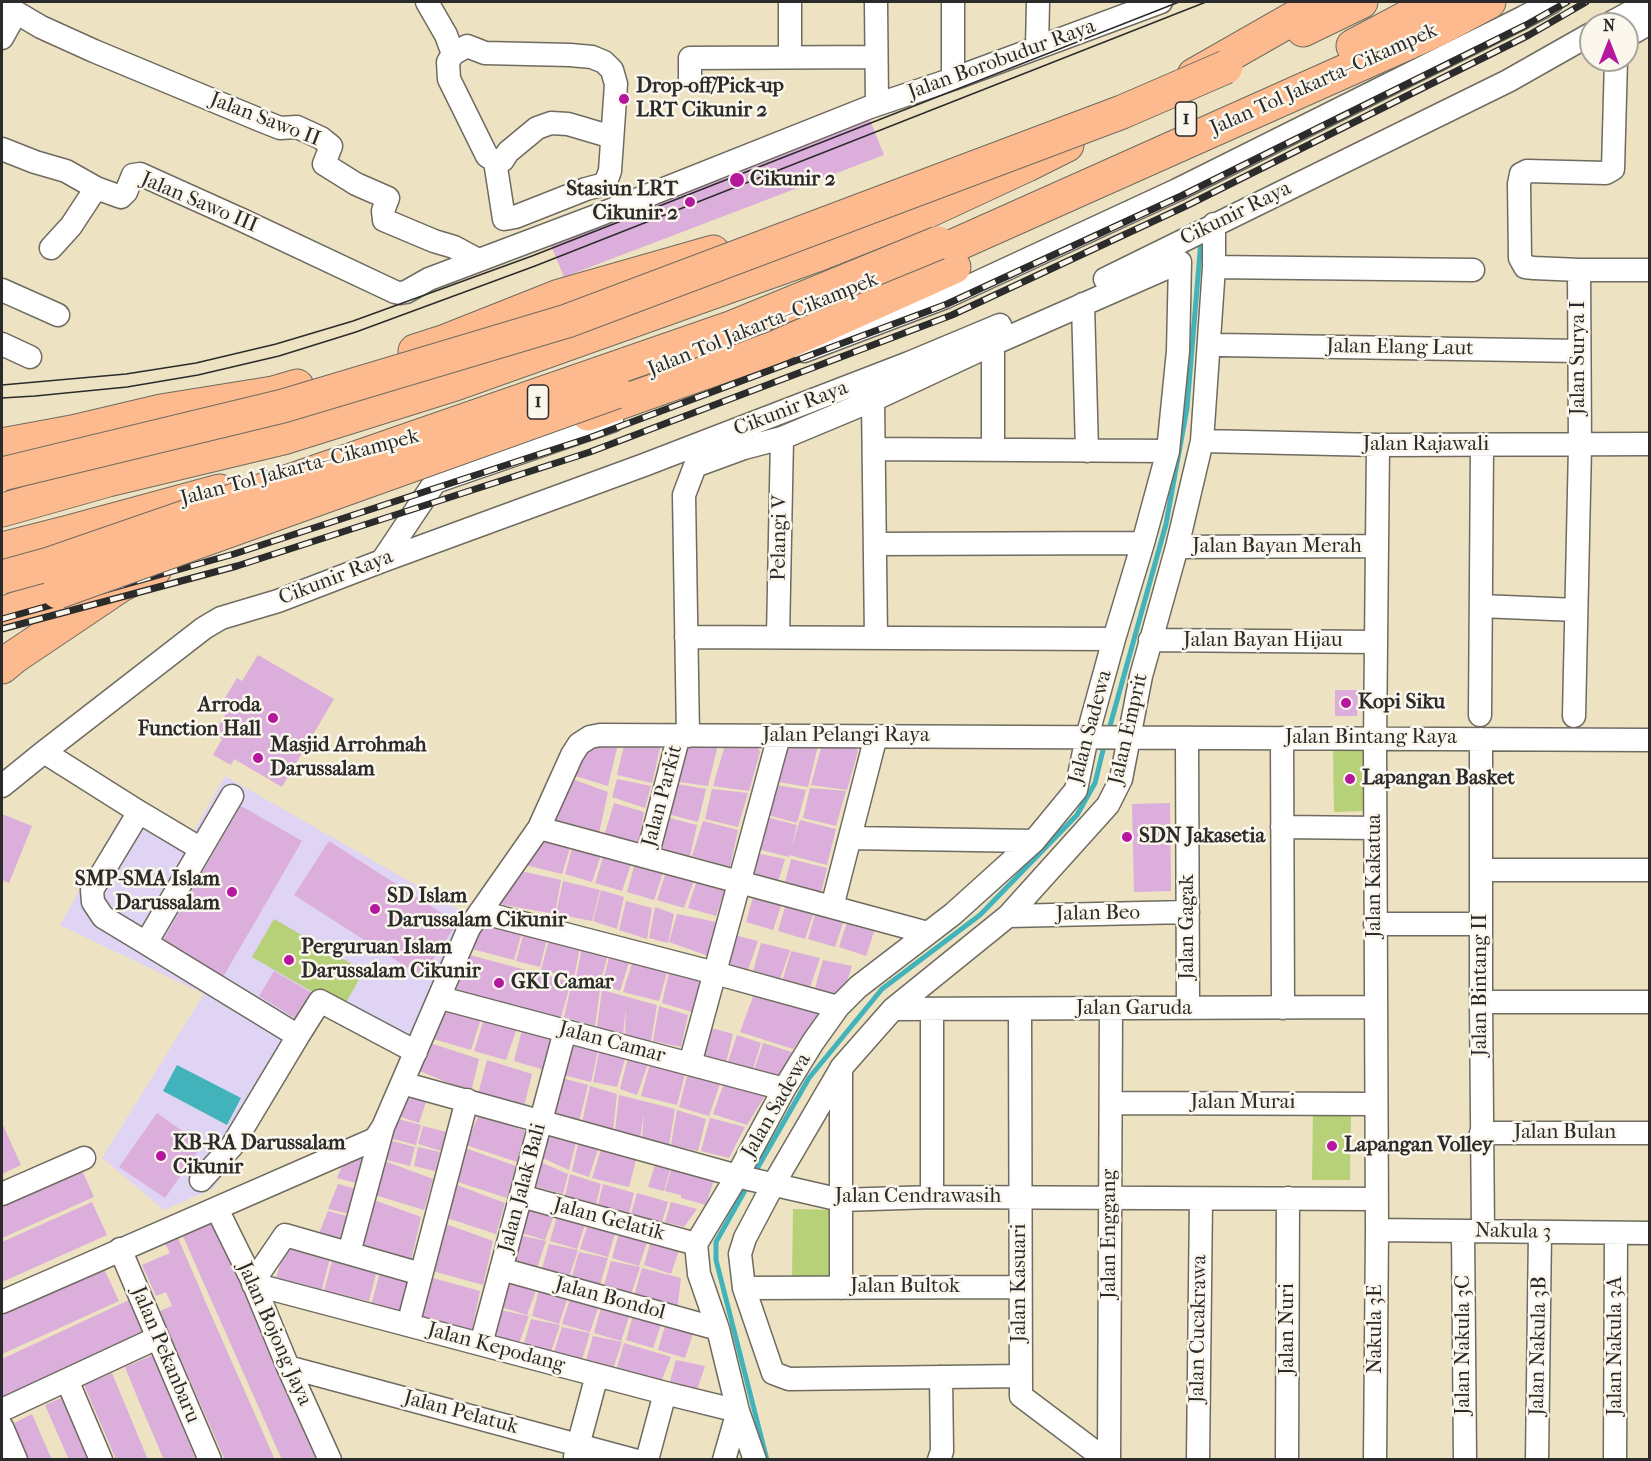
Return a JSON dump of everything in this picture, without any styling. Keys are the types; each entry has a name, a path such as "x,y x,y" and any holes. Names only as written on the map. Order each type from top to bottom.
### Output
{"highway":[{"name":"Jalan Tol Jakarta–Cikampek","path":"2,510 108,480 283,438 455,384 818,255 926,212 1028,165 1120,118 1322,2"},
{"name":"1","path":"863,210 1122,112 1226,67 1361,2"},
{"name":"1","path":"938,243 1143,137 1351,46 1436,2"},
{"name":"Jalan Tol Jakarta–Cikampek","path":"2,549 641,374 832,299 1437,30 1489,2"},
{"path":"2,668 14,657 121,585 198,548 435,470 774,348 944,273 1017,231 1056,200"},
{"path":"2,445 72,432 161,411 273,393 443,342 558,296 863,210"},
{"path":"2,474 283,406 567,321 863,210"},
{"path":"2,577 46,565 733,327 938,243"},
{"path":"2,614 700,361 768,331 938,243"},
{"path":"2,464 283,438"},
{"path":"2,608 58,592"}],"street":[{"path":"427,2 446,34 460,50 592,57 604,62 612,70 616,84 610,171 605,184 594,186 515,218 504,219 495,161"},
{"path":"439,2 460,50"},
{"path":"790,2 790,57"},
{"path":"876,2 877,104"},
{"path":"953,2 953,79"},
{"path":"1037,48 1038,2"},
{"name":"Jalan Borobudur Raya","path":"406,292 429,279 596,216 877,104 1037,48 1139,5 1161,2"},
{"path":"382,561 435,482 724,381 946,297 1177,190 1552,2"},
{"path":"1631,12 1649,2"},
{"path":"2,38 9,9"},
{"name":"Jalan Sawo II","path":"9,9 41,27 94,51 280,128 297,127 321,138 331,146 324,164 356,184 388,198 383,211 384,220 434,242 454,247 478,260"},
{"name":"Cikunir Raya","path":"2,786 204,628 221,618 278,601 644,465 909,363 1078,292 1508,81 1579,41"},
{"path":"460,50 448,62 449,79 488,156 495,161 503,160 508,152 537,128 551,123 568,124 612,137"},
{"path":"690,78 690,58 876,57"},
{"path":"1616,72 1613,169 1606,173 1527,171 1521,174 1519,184 1520,258 1525,267 1650,270"},
{"name":"Jalan Sawo III","path":"2,149 66,171 96,188 121,196 126,192 133,175 140,174 395,292 406,292"},
{"path":"594,186 596,216"},
{"path":"51,248 71,226 96,188"},
{"name":"Jalan Emprit","path":"755,1180 841,1068 893,1009 1008,916 1108,806 1121,779 1125,737 1177,547 1202,441 1215,224"},
{"name":"Jalan Sadewa","path":"755,1180 784,1089 838,1007 858,987 954,914 1034,841 1076,790 1114,639 1168,451 1178,351 1180,262 1083,304"},
{"path":"1214,267 1473,270"},
{"name":"Jalan Surya I","path":"1574,716 1580,445 1579,270"},
{"path":"2,290 58,315"},
{"path":"782,438 873,400 1083,304 1087,451"},
{"path":"2,344 30,357"},
{"path":"993,344 993,450"},
{"name":"Jalan Elang Laut","path":"1220,345 1579,351"},
{"path":"873,400 876,638"},
{"name":"Jalan Parkit","path":"647,857 684,735 686,637 684,495 694,466 744,448 782,438"},
{"name":"Pelangi V","path":"778,637 782,438"},
{"name":"Jalan Rajawali","path":"1202,441 1378,445 1650,444"},
{"name":"Jalan Kakatua","path":"1376,1199 1375,738 1378,445"},
{"path":"1480,715 1482,445"},
{"path":"874,449 1168,451"},
{"path":"875,544 1143,543"},
{"name":"Jalan Bayan Merah","path":"1177,547 1377,546"},
{"path":"1481,606 1576,610"},
{"path":"686,637 1114,639"},
{"name":"Jalan Bayan Hijau","path":"1150,640 1376,642"},
{"name":"Jalan Pelangi Raya","path":"539,828 579,744 590,737 600,735 1089,737"},
{"path":"690,1064 780,736"},
{"path":"832,907 876,736"},
{"name":"Jalan Bintang Raya","path":"1089,737 1650,740"},
{"name":"Jalan Gagak","path":"1187,738 1188,1008"},
{"path":"1282,738 1283,1008"},
{"name":"Jalan Bintang II","path":"1473,1231 1481,1133 1481,738"},
{"path":"44,752 201,849"},
{"path":"146,943 232,796"},
{"path":"139,812 92,890 93,902 103,917 298,1036"},
{"path":"1282,827 1375,828"},
{"path":"349,1253 383,1127 470,928 539,828 928,933"},
{"path":"850,838 1034,841"},
{"path":"1481,870 1650,870"},
{"path":"480,912 838,1007"},
{"name":"Jalan Beo","path":"1008,916 1188,912"},
{"path":"1375,924 1481,924"},
{"name":"Jalan Camar","path":"441,998 784,1089"},
{"path":"201,1180 232,1146 320,1001 416,1052"},
{"path":"1481,1002 1650,1002"},
{"name":"Jalan Garuda","path":"893,1009 1375,1007"},
{"path":"932,1009 932,1197"},
{"name":"Jalan Kasuari","path":"1020,1009 1021,1376"},
{"name":"Jalan Enggang","path":"1107,1460 1111,1009"},
{"name":"Jalan Jalak Bali","path":"481,1344 566,1031"},
{"path":"841,1068 841,1200"},
{"name":"Jalan Cendrawasih","path":"402,1083 755,1180 841,1200 932,1197 1376,1199"},
{"path":"408,1325 467,1101"},
{"name":"Jalan Murai","path":"1111,1103 1375,1104"},
{"path":"2,1302 375,1139 383,1127"},
{"name":"Jalan Bulan","path":"1481,1133 1650,1133"},
{"path":"2,1194 84,1158"},
{"path":"755,1180 696,1244 699,1274 718,1329 738,1411 755,1460"},
{"path":"755,1180 740,1254 744,1288 773,1374 789,1379 1021,1376 1021,1396 1107,1460"},
{"name":"Jalan Gelatik","path":"521,1196 696,1244"},
{"name":"Jalan Nuri","path":"1287,1460 1288,1198"},
{"name":"Jalan Cucakrawa","path":"1198,1460 1201,1199"},
{"name":"Nakula 3E","path":"1375,1460 1376,1199"},
{"name":"Jalan Bultok","path":"841,1200 841,1288 1020,1287"},
{"name":"Jalan Bojong Jaya","path":"217,1209 253,1283 288,1367 336,1458"},
{"name":"Nakula 3","path":"1377,1230 1650,1233"},
{"name":"Jalan Nakula 3C","path":"1465,1460 1473,1231"},
{"name":"Jalan Nakula 3B","path":"1537,1460 1540,1232"},
{"name":"Jalan Nakula 3A","path":"1615,1460 1616,1233"},
{"path":"253,1283 285,1235 421,1274"},
{"name":"Jalan Pekanbaru","path":"120,1250 210,1460"},
{"name":"Jalan Bondol","path":"501,1269 718,1329"},
{"name":"Jalan Kepodang","path":"253,1283 738,1411"},
{"path":"744,1288 841,1288"},
{"path":"2,1410 158,1338"},
{"name":"Jalan Pelatuk","path":"288,1367 577,1452 634,1460"},
{"path":"577,1452 597,1375"},
{"path":"939,1460 942,1451 941,1377"},
{"path":"67,1380 100,1460"},
{"path":"647,1460 665,1393"},
{"path":"724,1460 738,1411"},
{"path":"2,1427 16,1460"}],"shaded area":[{"name":"Perguruan Islam Darussalam Cikunir","path":"225,776 465,913 407,1052 326,1005 214,1188 164,1210 102,1158 204,994 60,925 132,796 194,831"}],"green space":[{"name":"Lapangan Basket","path":"1366,746 1367,811 1334,812 1333,747"},
{"path":"274,919 364,971 342,1009 252,957"},
{"name":"Lapangan Volley","path":"1313,1112 1351,1112 1350,1180 1312,1180"},
{"path":"793,1209 832,1210 831,1280 792,1280"}],"water":[{"path":"177,1065 241,1098 227,1125 163,1091"}],"building":[{"name":"Stasiun LRT Cikunir 2","path":"864,105 884,155 564,277 545,231"},
{"name":"Arroda Function Hall","path":"258,655 334,699 282,787 234,759 231,765 213,755 222,739 214,734 233,702 225,698 237,678 242,681"},
{"name":"Kopi Siku","path":"1335,690 1358,690 1357,716 1335,716"},
{"path":"625,741 658,741 660,748 652,783 617,775"},
{"path":"591,743 617,748 608,786 572,775"},
{"path":"681,743 718,745 708,786 672,781"},
{"path":"782,743 818,746 808,787 773,781"},
{"path":"854,743 858,751 847,790 811,785 822,744"},
{"path":"756,744 760,752 749,791 713,786 725,745"},
{"path":"572,779 608,792 599,833 549,820"},
{"path":"617,779 651,786 645,808 612,797"},
{"path":"671,783 706,789 698,822 664,813"},
{"path":"771,784 806,790 797,823 764,814"},
{"path":"810,788 846,791 836,826 803,818"},
{"path":"712,789 748,793 738,827 705,819"},
{"path":"614,803 644,812 638,846 604,836"},
{"path":"1170,803 1171,891 1134,892 1132,804"},
{"name":"SMP-SMA Islam Darussalam","path":"241,806 302,841 223,977 162,942"},
{"path":"2,814 32,826 9,883 2,880"},
{"path":"662,816 697,825 690,856 652,847"},
{"path":"762,816 797,825 791,849 800,820 836,829 827,865 753,848"},
{"path":"703,821 738,830 730,867 692,856"},
{"path":"539,839 571,845 562,874 525,865"},
{"name":"SD Islam Darussalam Cikunir","path":"329,841 457,923 422,977 294,895"},
{"path":"573,845 602,852 592,882 565,874"},
{"path":"751,852 785,859 778,882 746,870"},
{"path":"604,854 632,861 622,891 595,883"},
{"path":"791,859 827,868 821,893 785,882"},
{"path":"635,863 664,870 654,900 627,892"},
{"path":"521,871 561,880 555,914 499,904"},
{"path":"666,872 695,878 684,908 657,900"},
{"path":"697,880 726,887 716,916 688,908"},
{"path":"563,881 600,890 592,921 556,914"},
{"path":"601,890 624,897 617,929 593,921"},
{"path":"754,894 783,900 773,930 746,922"},
{"path":"626,901 652,908 647,939 619,930"},
{"path":"786,903 815,909 805,939 778,931"},
{"path":"655,907 674,914 668,943 649,938"},
{"path":"816,911 845,917 835,947 808,939"},
{"path":"677,914 721,923 711,957 669,942"},
{"path":"848,919 876,926 866,956 839,947"},
{"path":"477,921 522,932 514,960 468,948"},
{"path":"524,932 547,938 540,967 516,961"},
{"path":"730,934 758,941 748,970 721,963"},
{"path":"550,936 581,941 574,978 541,970"},
{"path":"583,943 609,951 600,983 576,978"},
{"path":"761,943 790,950 780,979 753,971"},
{"path":"791,951 820,958 810,987 783,979"},
{"name":"GKI Camar","path":"466,954 571,982 561,1017 533,1010 532,1012 456,991"},
{"path":"610,954 630,959 620,991 602,985"},
{"path":"633,960 668,969 659,1001 623,992"},
{"path":"823,960 852,966 842,996 815,988"},
{"path":"670,968 703,977 692,1012 662,1003"},
{"path":"274,971 319,997 303,1023 259,996"},
{"path":"572,982 600,990 595,1026 564,1017"},
{"path":"602,990 657,1005 651,1041 625,1036 626,1007 623,1035 597,1027"},
{"path":"754,994 818,1014 793,1049 740,1032"},
{"path":"443,1006 482,1015 471,1050 430,1038"},
{"path":"659,1006 688,1015 681,1047 653,1041"},
{"path":"485,1016 518,1025 506,1060 474,1051"},
{"path":"523,1026 555,1035 544,1070 514,1061"},
{"path":"708,1027 733,1034 726,1063 700,1057"},
{"path":"737,1035 761,1043 752,1072 727,1065"},
{"path":"568,1040 599,1046 591,1082 559,1074"},
{"path":"427,1042 479,1059 471,1092 417,1070"},
{"path":"763,1043 792,1052 777,1080 753,1073"},
{"path":"600,1047 626,1055 617,1087 593,1082"},
{"path":"628,1058 648,1064 637,1095 620,1089"},
{"path":"487,1060 532,1074 524,1107 478,1094"},
{"path":"650,1064 685,1074 677,1105 641,1096"},
{"path":"688,1073 721,1081 709,1116 679,1107"},
{"path":"562,1078 588,1085 579,1122 550,1113"},
{"path":"724,1083 766,1094 747,1125 713,1114"},
{"path":"590,1086 617,1094 613,1131 582,1122"},
{"path":"407,1089 428,1096 419,1123 398,1116"},
{"path":"619,1095 675,1109 669,1145 642,1140 644,1112 640,1139 615,1132"},
{"path":"677,1110 706,1119 698,1151 671,1145"},
{"name":"KB-RA Darussalam Cikunir","path":"157,1113 202,1145 165,1198 119,1167"},
{"path":"479,1114 525,1131 517,1162 466,1145"},
{"path":"395,1118 421,1125 416,1145 389,1138"},
{"path":"710,1118 745,1127 729,1158 701,1151"},
{"path":"2,1123 21,1165 2,1174"},
{"path":"423,1126 450,1133 445,1152 418,1144"},
{"path":"545,1131 577,1138 569,1170 540,1157"},
{"path":"388,1140 415,1147 410,1166 383,1159"},
{"path":"579,1140 599,1146 589,1177 572,1171"},
{"path":"602,1146 637,1156 629,1187 592,1178"},
{"path":"418,1147 440,1152 435,1171 414,1166"},
{"path":"465,1148 516,1166 507,1198 455,1181"},
{"path":"347,1154 369,1160 360,1184 337,1178"},
{"path":"657,1159 672,1163 664,1191 648,1187"},
{"path":"382,1160 433,1179 424,1210 372,1194"},
{"path":"538,1161 568,1174 563,1194 530,1185"},
{"path":"673,1163 715,1176 706,1205 665,1191"},
{"path":"80,1166 94,1197 2,1238 2,1201"},
{"path":"570,1174 601,1184 596,1204 565,1196"},
{"path":"338,1184 360,1190 351,1214 328,1209"},
{"path":"454,1184 505,1203 496,1234 444,1217"},
{"path":"603,1184 634,1193 629,1213 598,1205"},
{"path":"637,1193 668,1202 662,1222 631,1214"},
{"path":"371,1199 421,1217 411,1261 357,1246"},
{"path":"92,1202 107,1235 2,1282 2,1242"},
{"path":"671,1202 697,1209 684,1227 665,1222"},
{"path":"527,1204 556,1210 545,1240 518,1232"},
{"path":"328,1211 350,1217 342,1241 318,1236"},
{"path":"558,1213 587,1219 577,1249 550,1241"},
{"path":"216,1219 322,1460 282,1460 182,1234"},
{"path":"589,1221 617,1227 608,1257 580,1249"},
{"path":"443,1223 493,1241 483,1285 429,1270"},
{"path":"620,1229 649,1236 639,1266 612,1258"},
{"path":"518,1235 546,1241 536,1271 509,1263"},
{"path":"652,1237 681,1244 671,1274 644,1265"},
{"path":"178,1238 275,1460 225,1460 167,1328 160,1311 172,1306 166,1292 156,1296 142,1265 170,1253 165,1243"},
{"path":"287,1242 331,1254 322,1289 274,1285"},
{"path":"549,1244 578,1250 568,1280 541,1272"},
{"path":"579,1252 608,1258 599,1288 571,1280"},
{"path":"334,1254 378,1266 369,1301 324,1291"},
{"path":"611,1261 640,1267 630,1297 603,1289"},
{"path":"642,1268 681,1278 677,1312 634,1296"},
{"path":"104,1269 119,1301 2,1354 2,1315"},
{"path":"381,1269 408,1278 401,1314 371,1305"},
{"path":"429,1277 480,1291 472,1330 417,1316"},
{"path":"509,1279 538,1285 527,1315 501,1307"},
{"path":"540,1287 569,1294 559,1324 532,1316"},
{"path":"571,1296 600,1302 590,1332 562,1324"},
{"path":"129,1300 145,1333 2,1399 2,1359"},
{"path":"602,1304 631,1311 621,1341 594,1333"},
{"path":"500,1310 529,1316 518,1346 492,1338"},
{"path":"634,1312 663,1319 653,1348 626,1340"},
{"path":"531,1319 560,1325 550,1355 523,1347"},
{"path":"666,1322 695,1328 685,1358 658,1350"},
{"path":"562,1327 590,1333 581,1363 553,1355"},
{"path":"593,1336 622,1342 612,1372 585,1364"},
{"path":"624,1343 671,1357 659,1387 616,1371"},
{"path":"153,1355 196,1460 164,1460 138,1399 125,1367"},
{"path":"676,1360 705,1366 695,1396 668,1388"},
{"path":"112,1373 148,1460 116,1460 84,1385"},
{"path":"66,1396 94,1460 69,1460 45,1405"},
{"path":"32,1414 52,1460 28,1460 12,1424"}],"waterway":[{"path":"1108,733 1166,524 1187,408 1201,240"},
{"path":"754,1174 809,1078 882,989 980,915 1077,815 1095,783 1105,742"},
{"path":"748,1185 716,1242 716,1260 767,1460"}],"tram line":[{"path":"2,385 126,374 196,363 276,344 353,321 532,256 1179,2"},
{"path":"2,398 127,387 198,375 279,356 356,332 535,266 1206,2"}],"railway":[{"path":"2,619 234,554 589,438 947,304 1181,196 1526,25 1567,2"},
{"path":"2,629 237,566 590,452 952,315 1186,206 1529,35 1586,2"}],"place":[{"name":"Drop-off/Pick-up LRT Cikunir 2","path":"624,99"},
{"name":"Cikunir 2","path":"737,180"},
{"name":"Stasiun LRT Cikunir 2","path":"690,202"},
{"name":"Kopi Siku","path":"1346,703"},
{"name":"Arroda Function Hall","path":"273,718"},
{"name":"Masjid Arrohmah Darussalam","path":"258,758"},
{"name":"Lapangan Basket","path":"1350,779"},
{"name":"SDN Jakasetia","path":"1127,837"},
{"name":"SMP-SMA Islam Darussalam","path":"232,892"},
{"name":"SD Islam Darussalam Cikunir","path":"375,909"},
{"name":"Perguruan Islam Darussalam Cikunir","path":"289,960"},
{"name":"GKI Camar","path":"499,983"},
{"name":"Lapangan Volley","path":"1332,1146"},
{"name":"KB-RA Darussalam Cikunir","path":"161,1156"}]}
